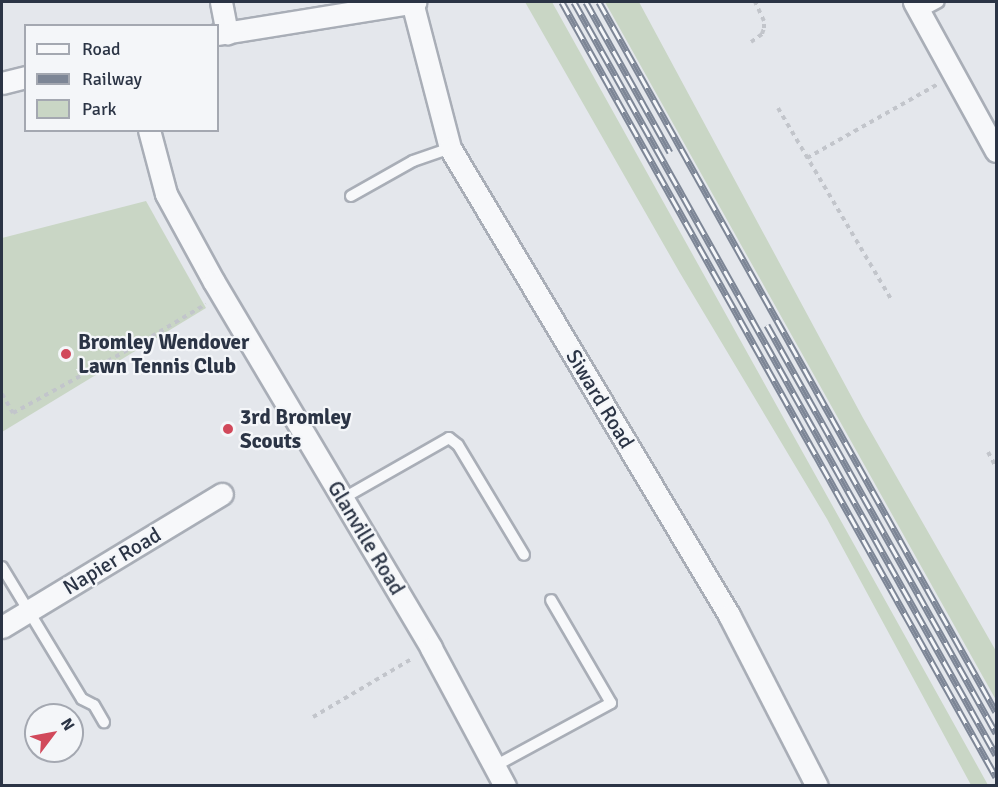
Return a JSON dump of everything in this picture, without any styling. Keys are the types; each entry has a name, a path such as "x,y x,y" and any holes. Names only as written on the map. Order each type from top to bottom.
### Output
{"street":[{"path":"220,2 222,34 378,5 414,2"},
{"name":"Siward Road","path":"414,2 450,148 729,615 817,786"},
{"path":"917,7 996,151"},
{"path":"2,83 24,78"},
{"name":"Glanville Road","path":"150,132 166,194 222,294 431,648 505,786"},
{"name":"Napier Road","path":"2,627 222,494"}],"lane":[{"path":"917,7 939,2"},
{"path":"351,196 413,161 450,148"},
{"path":"342,499 449,438 458,445 524,555"},
{"path":"2,567 82,699 94,705 104,722"},
{"path":"495,766 611,703 551,600"}],"path":[{"path":"751,42 762,34 764,28 764,21 755,2"},
{"path":"806,158 955,75"},
{"path":"778,108 891,301"},
{"path":"2,394 13,413 144,341 222,294"},
{"path":"988,452 996,467"},
{"path":"313,717 431,648"}],"green space":[{"path":"525,2 552,2 988,785 971,785 827,519 680,273"},
{"path":"605,2 639,2 863,418 996,651 996,700"},
{"name":"Bromley Wendover Lawn Tennis Club","path":"146,201 206,308 2,432 2,238"}],"railway":[{"path":"562,2 996,777"},
{"path":"574,2 996,755"},
{"path":"586,2 670,152"},
{"path":"599,2 996,712"},
{"path":"767,325 996,733"}],"place":[{"name":"Bromley Wendover Lawn Tennis Club","path":"66,354"},
{"name":"3rd Bromley Scouts","path":"228,429"}]}
